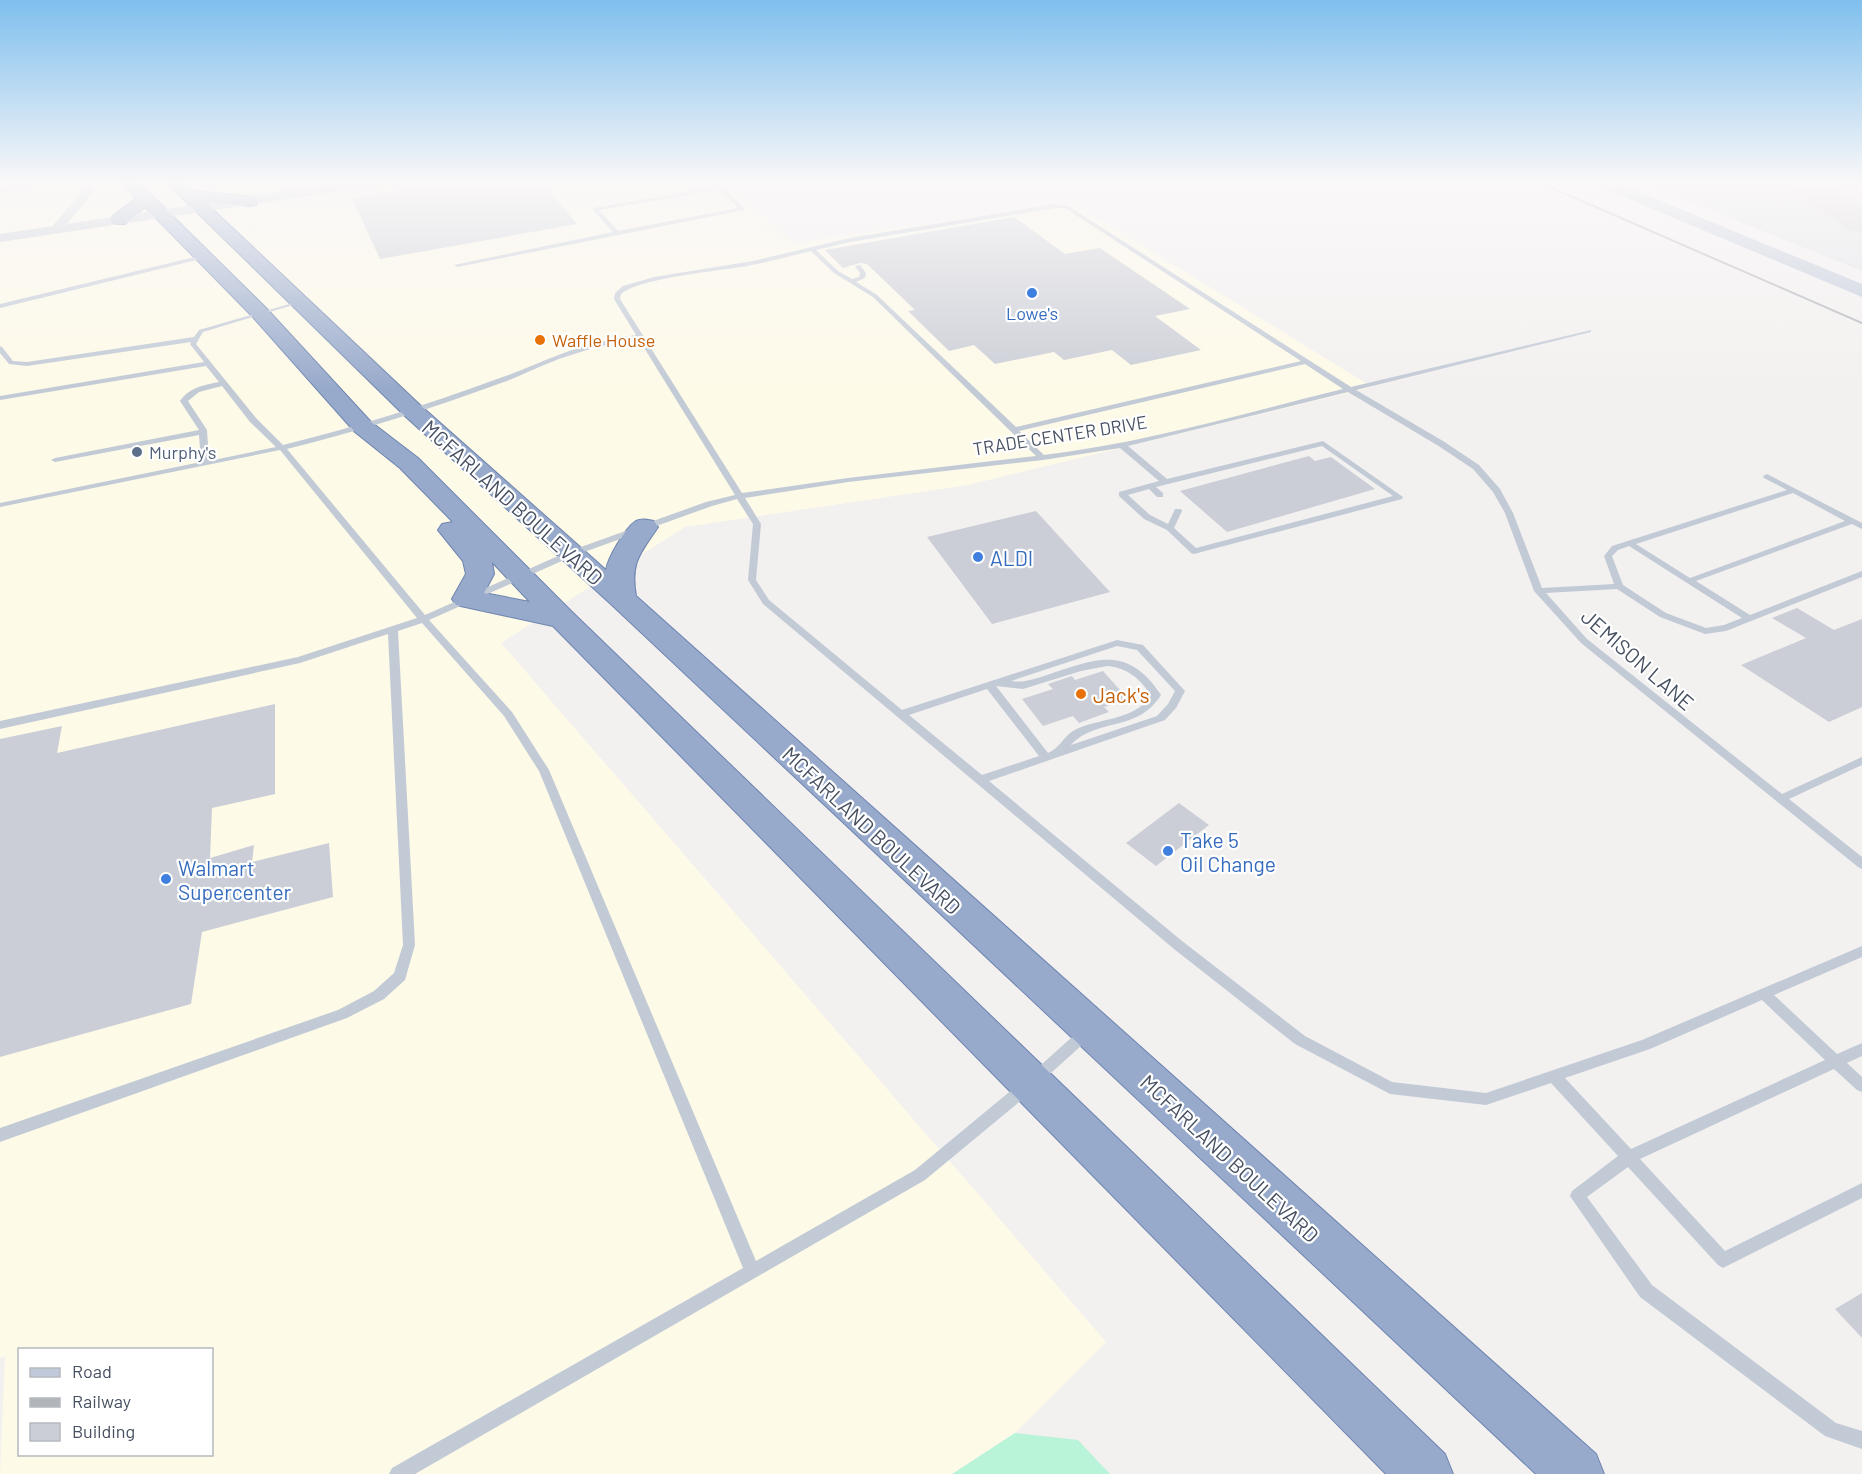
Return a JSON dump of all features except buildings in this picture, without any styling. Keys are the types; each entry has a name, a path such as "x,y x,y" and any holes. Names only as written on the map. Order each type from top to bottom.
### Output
{"highway":[{"name":"MCFARLAND BOULEVARD","path":"196,250 259,312 363,427 409,463 562,619 1425,1474"},
{"name":"MCFARLAND BOULEVARD","path":"246,250 413,411 1576,1474"},
{"path":"409,463 414,488 477,559 480,574 466,599 505,605 562,619"},
{"path":"622,600 618,579 620,561 645,527"}],"main road":[{"path":"1763,250 1862,291"}],"lane":[{"path":"457,265 539,250"},
{"name":"JEMISON LANE","path":"640,336 617,299 618,293 625,287 654,279 753,263 809,250"},
{"path":"813,250 850,282 875,296 1043,458"},
{"name":"JEMISON LANE","path":"1132,250 1347,388 1476,467 1497,491 1509,513 1539,591 1584,641 1862,864"},
{"path":"0,306 203,257"},
{"path":"850,282 862,278 863,273 858,266"},
{"path":"301,301 259,312 201,332 193,344 253,420 282,448 423,619 508,714 544,770 752,1271"},
{"name":"TRADE CENTER DRIVE","path":"0,725 300,660 423,619 570,554 709,504 740,496 849,480 1043,458 1122,445 1347,388 1589,331"},
{"path":"0,505 282,448 363,427 502,380 564,355 640,336 757,524 752,580 766,602 1178,945 1300,1040 1390,1088 1486,1100 1645,1045 1862,951"},
{"path":"0,348 11,363 27,364 196,339"},
{"path":"0,362 9,360"},
{"path":"1014,430 1306,362"},
{"path":"0,398 209,363"},
{"path":"205,464 203,432 184,400 186,396 196,391 224,383"},
{"path":"55,460 203,432"},
{"path":"1323,443 1399,497 1194,551 1170,528 1147,517 1122,494 1165,482 1323,443"},
{"path":"1122,445 1165,482"},
{"path":"1767,476 1862,526"},
{"path":"1150,486 1160,495"},
{"path":"1618,586 1608,556 1615,548 1795,490"},
{"path":"1170,528 1178,511"},
{"path":"1689,581 1852,521"},
{"path":"1629,543 1749,619"},
{"path":"1539,591 1618,586 1663,615 1705,631 1726,628 1862,574"},
{"path":"0,1135 342,1014 379,995 400,976 409,945 393,629"},
{"path":"901,714 1117,643 1140,647 1180,691 1172,706 1161,718 980,780"},
{"path":"993,684 1023,686 1098,662 1114,661 1132,667 1147,681 1156,695 1152,705 1142,711 1078,733 1057,753"},
{"path":"993,684 1046,757"},
{"path":"1780,799 1862,761"},
{"path":"1764,994 1862,1086"},
{"path":"398,1474 920,1175 1031,1083 1089,1030"},
{"path":"1862,1049 1629,1157 1578,1196 1647,1291 1830,1430 1862,1440"},
{"path":"1554,1076 1723,1260 1862,1190"}],"shaded area":[{"path":"0,250 1149,250 1372,387 968,485 685,527 501,643 1106,1342 1015,1433 952,1474 0,1474 5,1356 0,1358"},
{"path":"1809,250 1862,250 1862,271"}],"green space":[{"path":"1015,1433 1078,1440 1110,1474 952,1474"}],"railway":[{"path":"1694,250 1862,323"}],"place":[{"name":"Lowe's","path":"1032,293"},
{"name":"Waffle House","path":"540,340"},
{"name":"Murphy's","path":"137,452"},
{"name":"ALDI","path":"978,557"},
{"name":"Jack's","path":"1081,694"},
{"name":"Take 5 Oil Change","path":"1168,851"},
{"name":"Walmart Supercenter","path":"166,879"}]}
